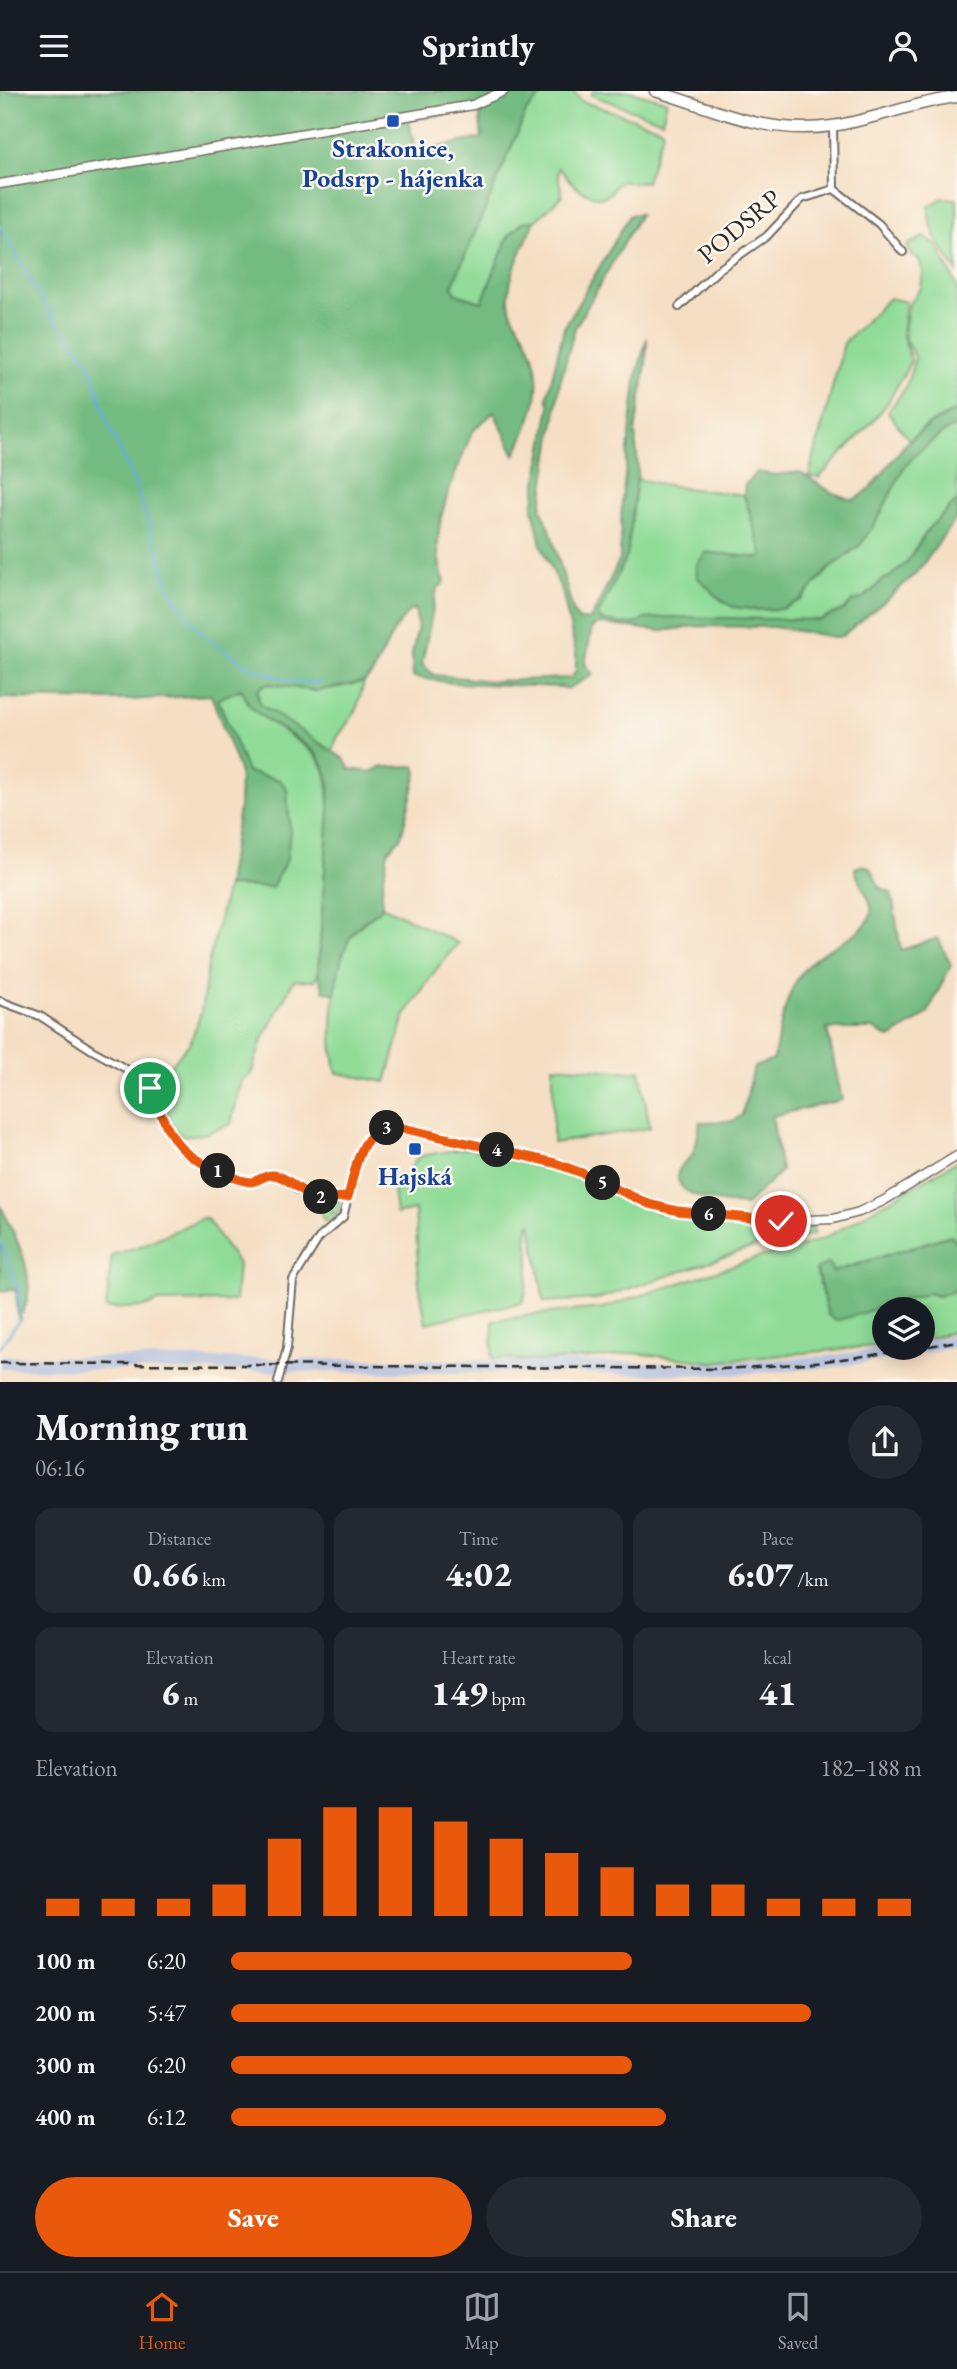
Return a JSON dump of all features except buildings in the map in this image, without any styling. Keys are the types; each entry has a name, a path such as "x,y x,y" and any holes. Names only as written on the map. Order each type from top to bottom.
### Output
{"main road":[{"path":"655,91 754,123 792,129 833,126 921,102 957,97"}],"street":[{"path":"0,184 473,105 504,91"},
{"path":"833,126 834,189 879,224 903,252"},
{"name":"PODSRP","path":"679,307 718,270 766,236 802,199 834,189"},
{"path":"0,1001 40,1016 137,1075 150,1088 171,1136 186,1154 209,1168 243,1181 253,1182 272,1175 280,1177 299,1191 315,1197 348,1197"},
{"path":"278,1382 287,1348 293,1280 319,1238 343,1217 359,1155 369,1139 379,1130 402,1128 555,1163 649,1204 678,1211 781,1221 833,1219 859,1212 883,1201 957,1156"}],"shaded area":[{"path":"957,1335 957,1347 935,1351 935,1339"},
{"path":"872,1350 872,1360 885,1360 827,1368 723,1375 0,1369 0,1356 722,1363"}],"green space":[{"path":"0,91 546,91 527,110 452,286 456,294 482,302 508,237 523,222 535,221 516,263 509,297 511,312 534,358 537,372 536,400 515,455 494,412 472,433 451,485 441,517 438,550 445,582 437,589 422,664 434,675 493,681 571,678 576,671 576,653 562,591 541,545 533,508 550,405 547,399 564,328 630,215 640,214 575,328 560,382 541,508 550,529 574,614 579,620 592,617 620,559 622,502 637,373 647,338 646,364 635,432 638,471 627,556 598,615 600,620 636,624 643,619 671,617 820,620 845,609 853,601 872,591 882,580 890,577 907,562 929,528 957,501 957,517 918,571 842,636 774,627 697,626 662,631 599,624 592,627 585,664 593,675 567,689 453,683 413,677 412,654 418,626 415,609 409,611 394,630 373,673 364,682 316,691 263,685 257,691 260,704 344,759 350,769 371,772 383,767 415,766 417,773 401,837 388,851 382,906 351,935 339,968 335,994 324,991 318,974 329,782 324,766 310,748 261,716 250,706 241,689 218,699 247,772 280,780 287,789 290,831 287,859 272,887 227,886 239,808 240,773 211,695 128,700 0,698","holes":["479,109 482,138 415,152 409,120"]},
{"path":"546,91 573,91 581,101 661,128 663,132 646,182 622,180 611,193 601,198 577,187 558,168 562,196 535,221 523,222 508,237 482,302 456,294 452,286 527,110"},
{"path":"593,91 629,91 667,101 662,121 591,95"},
{"path":"943,198 957,199 957,272 938,241 929,215 929,206"},
{"path":"924,237 936,244 957,286 957,410 927,425 909,440 888,412 906,387 915,358 905,339 905,325 909,304 921,288 923,272 919,259 912,256 907,245"},
{"path":"889,298 906,302 902,333 911,361 887,404 872,422 819,478 809,476 844,343"},
{"path":"957,410 957,425 915,455 903,469 880,515 861,544 830,568 801,600 782,609 733,607 721,600 697,577 696,566 706,552 759,558 763,556 744,495 745,485 757,472 776,475 800,472 831,492 852,500 869,489 916,434"},
{"path":"957,425 957,501 929,528 907,562 845,609 820,620 716,619 622,624 600,620 598,615 626,556 635,479 744,495 763,556 760,558 801,600 830,568 861,544 903,468 915,454"},
{"path":"364,682 356,711 337,738 332,752 260,704 257,691 263,685 269,684 316,691"},
{"path":"241,689 264,715 319,760 326,778 329,810 318,974 314,981 294,980 262,1040 251,1074 242,1080 231,1124 204,1134 183,1136 169,1118 163,1101 160,1077 190,1043 201,1013 208,965 227,886 272,887 287,807 287,789 279,780 247,773 218,699"},
{"path":"864,865 872,872 880,887 891,893 901,950 938,938 951,965 927,1014 890,1038 873,1029 827,1029 842,1100 772,1116 781,1171 746,1205 715,1201 693,1194 684,1189 678,1172 694,1151 700,1122 733,1121 742,1115 754,1067 773,1060 786,1004 798,978 817,957 856,933 868,921 871,914 870,902 855,868"},
{"path":"382,906 458,943 405,1015 386,1082 337,1073 332,1042 335,987 348,940"},
{"path":"553,1066 631,1072 640,1070 650,1128 553,1143"},
{"path":"468,1148 573,1175 659,1213 813,1228 815,1234 754,1247 598,1299 544,1302 531,1223 527,1235 529,1268 523,1302 426,1323 419,1284 415,1210 396,1214 393,1190 408,1185 412,1166 420,1156"},
{"path":"957,1161 957,1242 951,1235 832,1272 816,1269 828,1315 872,1305 872,1346 713,1362 632,1353 541,1361 492,1358 493,1321 603,1308 823,1239"},
{"path":"316,1199 324,1200 329,1206 333,1199 340,1199 338,1213 335,1216 333,1211 330,1212 332,1218 324,1221"},
{"path":"0,1205 20,1247 28,1277 25,1306 18,1319 16,1290 0,1291"},
{"path":"203,1218 207,1219 238,1264 235,1301 158,1302 144,1307 106,1309 112,1255 138,1247"},
{"path":"951,1235 957,1242 957,1290 938,1296 928,1293 915,1297 872,1297 872,1310 836,1321 828,1315 816,1269 829,1263 833,1272"},
{"path":"957,1290 957,1331 935,1337 935,1297 910,1297 928,1293 938,1296"}],"waterway":[{"path":"0,226 52,317 80,350 92,370 108,424 136,486 169,585 189,619 205,636 247,666 291,681 320,683"},
{"path":"0,1241 18,1289 21,1318 0,1347"}],"railway":[{"path":"0,1363 722,1369 840,1359 957,1341"}],"place":[{"name":"Strakonice, Podsrp - hájenka","path":"393,121"},
{"name":"Hajská","path":"415,1149"}],"route":[{"path":"150,1088 171,1136 186,1154 209,1168 243,1181 253,1182 272,1175 280,1177 299,1191 315,1197 348,1197 359,1155 369,1139 379,1130 402,1128 555,1163 649,1204 678,1211 781,1221"}]}
